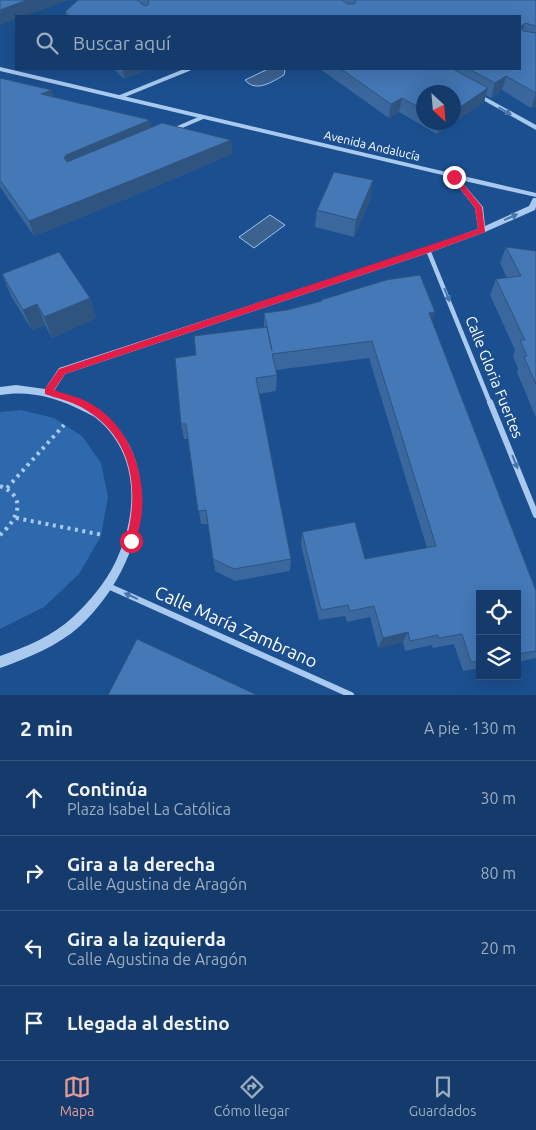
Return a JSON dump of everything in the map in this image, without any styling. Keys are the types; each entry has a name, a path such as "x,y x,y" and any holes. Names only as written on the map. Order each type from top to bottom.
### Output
{"street":[{"name":"Avenida Andalucía","path":"0,68 536,195"},
{"path":"120,97 187,70"},
{"path":"467,89 536,128"},
{"path":"168,132 203,117"},
{"path":"454,177 479,207 482,230"},
{"path":"48,392 62,371 428,250 482,230 532,208 536,200"},
{"name":"Calle Gloria Fuertes","path":"428,250 536,514"},
{"path":"0,391 48,392 84,404 110,424 128,450 138,483 136,520 131,541 108,586 77,622 31,651 0,662"},
{"name":"Calle María Zambrano","path":"108,586 351,695"}],"path":[{"path":"7,488 84,404"},
{"path":"0,486 7,488 18,500 16,518 10,527 0,535"},
{"path":"16,518 131,541"}],"shaded area":[{"path":"266,70 285,71 284,75 264,85 254,86 245,80"},
{"path":"270,215 285,225 254,248 239,237"},
{"path":"21,410 54,418 82,436 101,463 108,497 101,536 79,574 44,607 0,629 0,412"}],"building":[{"path":"0,0 27,0 0,10"},
{"path":"78,0 137,0 146,6 149,4 148,0 342,0 347,4 354,4 356,2 354,0 536,0 536,26 525,23 521,26 521,15 69,15 65,12"},
{"path":"521,28 523,31 536,33 536,93 506,76 495,83 471,70 521,70"},
{"path":"342,70 455,70 488,88 461,106 461,85 416,85 416,106 402,98 391,104"},
{"path":"0,78 52,90 41,94 150,120 66,155 64,158 67,162 162,123 231,140 29,221 0,180"},
{"path":"334,172 373,180 356,220 317,210"},
{"path":"506,247 536,251 536,384 524,357 527,356 520,340 525,340 496,279 521,276"},
{"path":"59,252 90,298 44,317 37,304 23,310 2,274"},
{"path":"420,275 435,312 429,313 536,591 536,651 521,653 521,590 476,590 476,661 471,662 462,634 439,638 438,635 410,641 408,632 383,638 374,606 350,611 348,605 321,610 302,532 355,522 365,559 436,546 372,341 272,354 277,375 256,378 291,559 234,569 213,559 206,510 198,511 186,424 181,424 175,358 196,355 194,336 267,327 264,313 287,310 322,301 386,280"},
{"path":"137,639 257,695 108,695"}],"route":[{"path":"131,541 136,520 138,483 128,450 110,424 84,404 48,392 62,371 428,250 482,230 479,207 454,177"}]}
